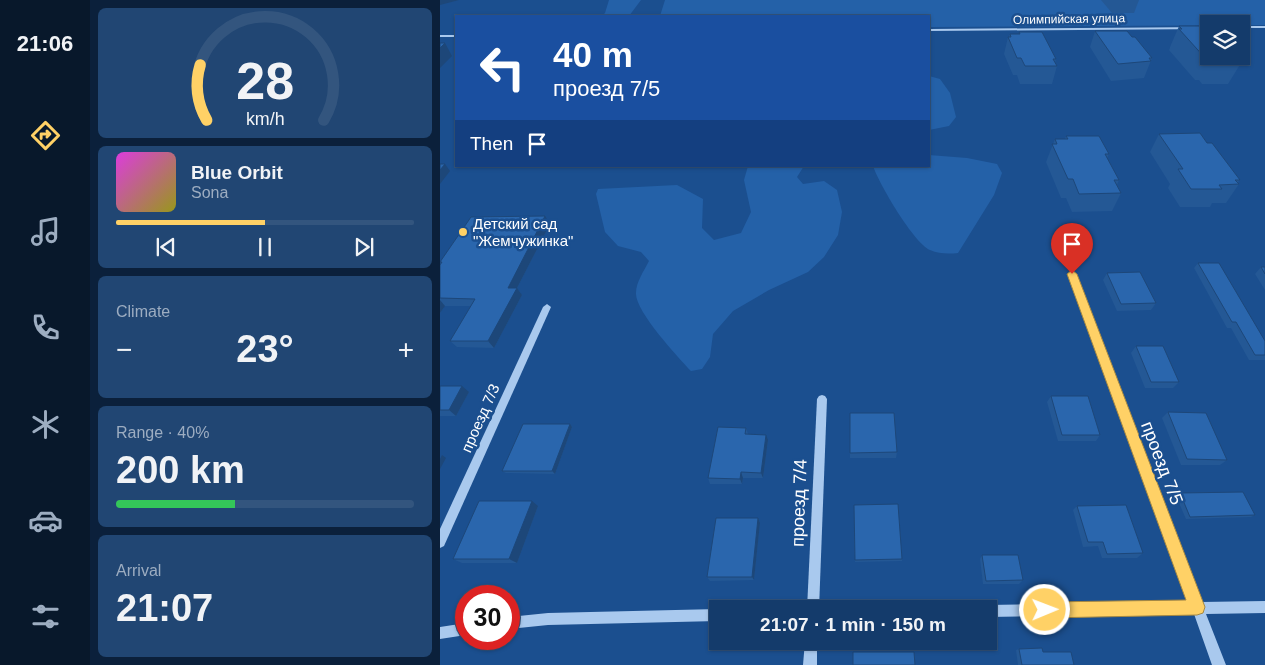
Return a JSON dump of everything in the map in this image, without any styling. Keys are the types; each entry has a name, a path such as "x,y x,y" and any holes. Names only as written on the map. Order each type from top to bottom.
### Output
{"street":[{"path":"1250,27 1265,27"},
{"name":"Олимпийская улица","path":"930,30 1200,28"},
{"path":"440,36 455,36"},
{"name":"проезд 7/5","path":"1072,274 1219,665"},
{"name":"проезд 7/3","path":"440,542 546,307"},
{"name":"проезд 7/4","path":"813,600 822,399"},
{"path":"997,610 1265,607"},
{"path":"520,622 548,619 709,615"},
{"path":"440,633 455,631"},
{"path":"810,665 811,650"}],"shaded area":[{"path":"609,0 641,0 630,15 603,15"},
{"path":"665,0 1265,0 1265,25 1250,25 1250,15 1200,15 1200,25 930,27 930,15 660,15"},
{"path":"930,76 940,79 950,93 956,117 949,126 930,130"},
{"path":"930,155 967,158 997,164 1002,173 994,195 958,253 948,254 930,250 915,236 882,186 874,167 930,167"},
{"path":"748,167 803,167 797,177 803,184 824,181 837,190 842,212 838,235 824,257 808,272 769,290 733,311 713,334 710,357 702,369 691,371 658,334 642,311 638,301 637,285 649,261 641,252 618,246 605,232 596,194 598,189 677,185 703,199 702,228 714,240 741,233 751,212 744,180"}],"building":[{"path":"1179,26 1200,26 1200,52 1179,29 1182,29"},
{"path":"1095,31 1127,31 1132,37 1135,37 1152,58 1149,58 1151,61 1118,64"},
{"path":"1019,32 1042,32 1056,59 1053,59 1057,66 1025,66 1021,58 1017,58 1008,37 1011,37 1010,34 1020,34"},
{"path":"1200,133 1207,143 1212,143 1240,180 1235,180 1239,184 1219,185 1222,189 1191,189 1178,169 1183,169 1159,134"},
{"path":"1066,136 1099,136 1109,154 1105,154 1119,180 1114,180 1121,193 1079,194 1073,179 1068,179 1052,144 1057,144 1055,139 1068,139"},
{"path":"545,216 508,288 517,288 488,341 450,341 475,299 440,298 440,265 442,262 440,262 471,217"},
{"path":"1198,263 1219,263 1265,341 1265,355 1255,355 1236,322 1232,322"},
{"path":"1140,272 1156,303 1121,304 1107,273"},
{"path":"1136,346 1163,346 1179,382 1151,382"},
{"path":"440,386 462,386 449,410 440,410"},
{"path":"1051,396 1088,396 1100,435 1062,435"},
{"path":"1168,412 1206,413 1227,460 1187,459"},
{"path":"850,413 894,413 897,452 850,453"},
{"path":"523,424 570,424 552,471 502,471"},
{"path":"718,427 746,428 745,434 766,435 761,473 741,472 740,479 708,478"},
{"path":"1243,492 1255,515 1190,517 1180,493"},
{"path":"479,501 532,501 509,559 453,559"},
{"path":"898,504 902,559 855,560 854,505"},
{"path":"1126,505 1143,553 1107,554 1103,542 1088,542 1077,506"},
{"path":"716,518 758,518 752,577 707,577"},
{"path":"982,555 1018,555 1023,580 986,581"},
{"path":"1042,648 1043,652 1071,652 1074,665 1022,665 1019,649"},
{"path":"853,652 914,652 915,665 853,665"}],"place":[{"name":"Детский сад \"Жемчужинка\"","path":"463,232"}],"route":[{"path":"1045,610 1197,607 1072,274"}]}
